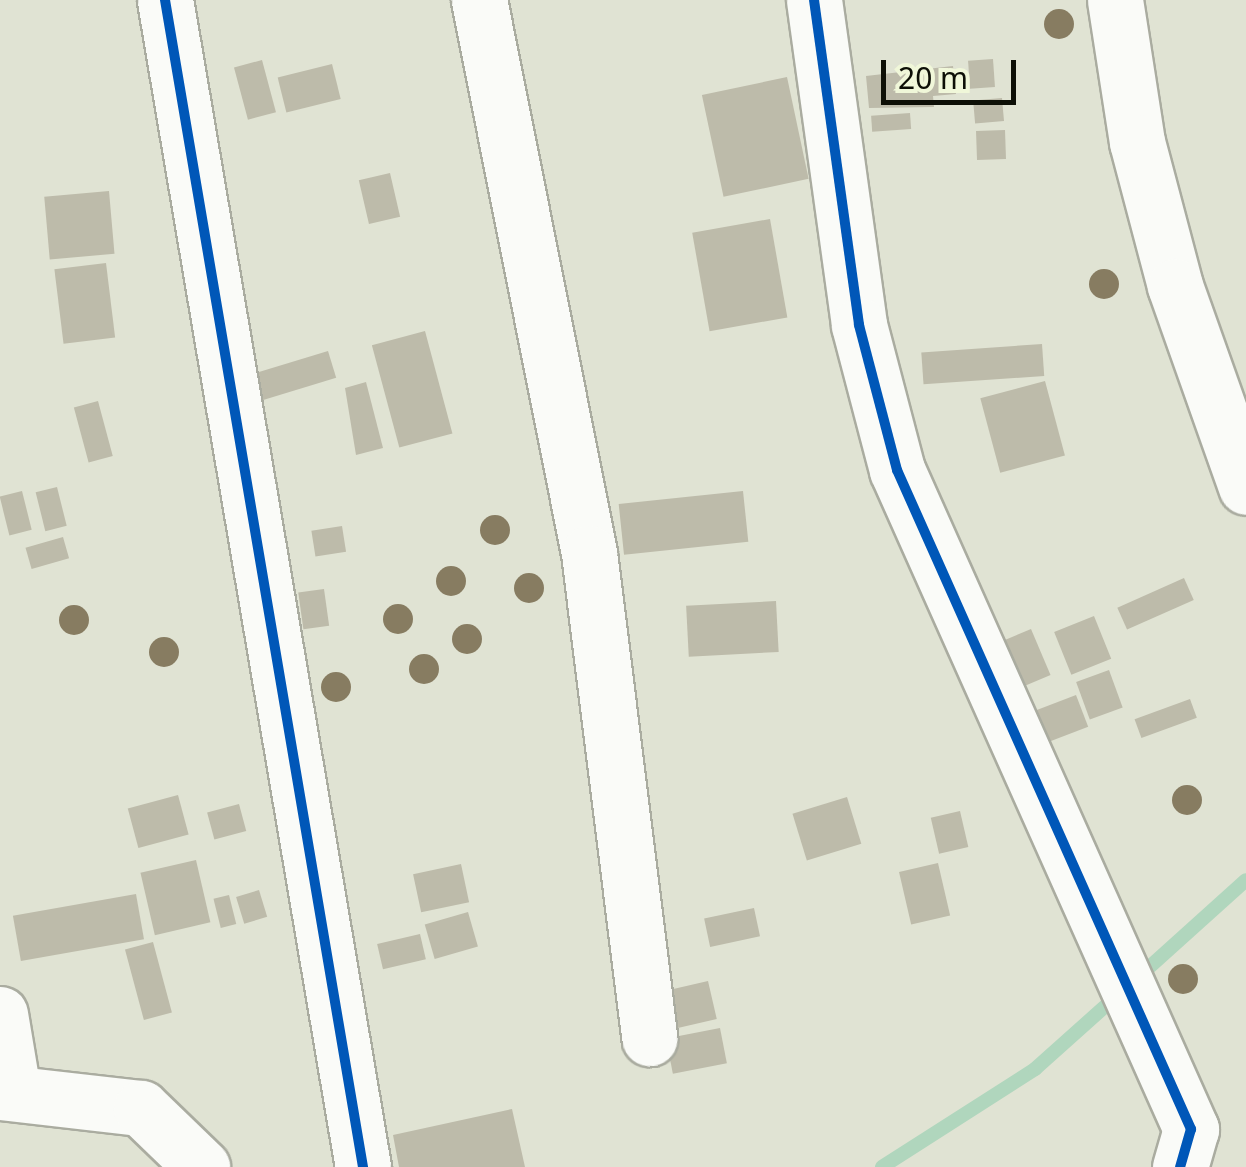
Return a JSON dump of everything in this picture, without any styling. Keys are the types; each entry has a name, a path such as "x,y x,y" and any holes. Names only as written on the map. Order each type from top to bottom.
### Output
{"street":[{"path":"165,0 363,1167"},
{"path":"479,0 589,554 648,1038"},
{"path":"814,0 859,325 896,470 1194,1154"},
{"path":"1115,0 1136,142 1170,268 1246,487"},
{"path":"0,1014 7,1092 140,1108 202,1167"}],"building":[{"path":"993,59 995,87 970,89 968,61"},
{"path":"262,60 276,112 248,120 234,68"},
{"path":"332,64 341,99 286,112 278,78"},
{"path":"953,66 956,94 933,96 934,107 869,108 866,76"},
{"path":"787,77 809,179 724,197 702,95"},
{"path":"1002,98 1004,121 975,123 973,101"},
{"path":"910,113 911,129 872,132 871,116"},
{"path":"1005,130 1006,159 977,160 976,131"},
{"path":"390,173 400,217 369,224 359,180"},
{"path":"109,191 114,254 50,259 44,197"},
{"path":"770,219 787,317 710,331 692,233"},
{"path":"106,263 115,337 64,344 54,269"},
{"path":"425,331 452,433 399,448 372,345"},
{"path":"1042,344 1044,376 924,384 921,352"},
{"path":"328,351 336,378 256,402 248,376"},
{"path":"1045,381 1065,455 1000,473 980,398"},
{"path":"366,382 383,448 356,455 345,388"},
{"path":"98,401 113,456 89,463 74,407"},
{"path":"57,487 67,526 45,531 36,492"},
{"path":"22,491 32,530 9,535 0,496"},
{"path":"743,491 748,542 624,555 619,504"},
{"path":"342,526 346,552 315,557 311,531"},
{"path":"63,537 69,558 32,569 26,548"},
{"path":"1184,578 1194,600 1127,630 1117,608"},
{"path":"324,589 329,626 303,629 298,593"},
{"path":"776,601 779,652 689,657 686,606"},
{"path":"1094,616 1111,659 1071,675 1054,632"},
{"path":"1031,629 1051,675 1024,686 1004,640"},
{"path":"1109,670 1123,708 1090,720 1076,682"},
{"path":"1076,695 1088,727 1041,745 1028,713"},
{"path":"1190,699 1197,718 1141,738 1135,719"},
{"path":"178,795 189,835 138,848 128,808"},
{"path":"847,797 861,844 807,861 792,814"},
{"path":"239,804 246,831 214,840 207,813"},
{"path":"960,811 968,847 939,854 931,818"},
{"path":"196,860 210,922 155,935 140,873"},
{"path":"938,863 950,916 911,925 899,872"},
{"path":"461,864 469,902 421,912 413,874"},
{"path":"259,890 267,917 244,924 236,897"},
{"path":"136,894 144,939 21,961 13,916"},
{"path":"229,895 236,924 221,928 213,899"},
{"path":"754,908 760,936 710,947 704,919"},
{"path":"468,912 478,947 435,959 425,924"},
{"path":"420,934 426,959 383,969 377,944"},
{"path":"153,942 172,1013 144,1020 125,950"},
{"path":"708,981 717,1019 668,1030 659,992"},
{"path":"720,1028 727,1063 673,1074 666,1038"},
{"path":"512,1109 525,1167 399,1167 393,1135"}],"waterway":[{"path":"1135,980 1246,880"},
{"path":"882,1167 1035,1069 1119,994"}],"cycle path":[{"path":"165,0 363,1167"},
{"path":"814,0 859,325 897,470 1191,1129 1180,1167"}]}
